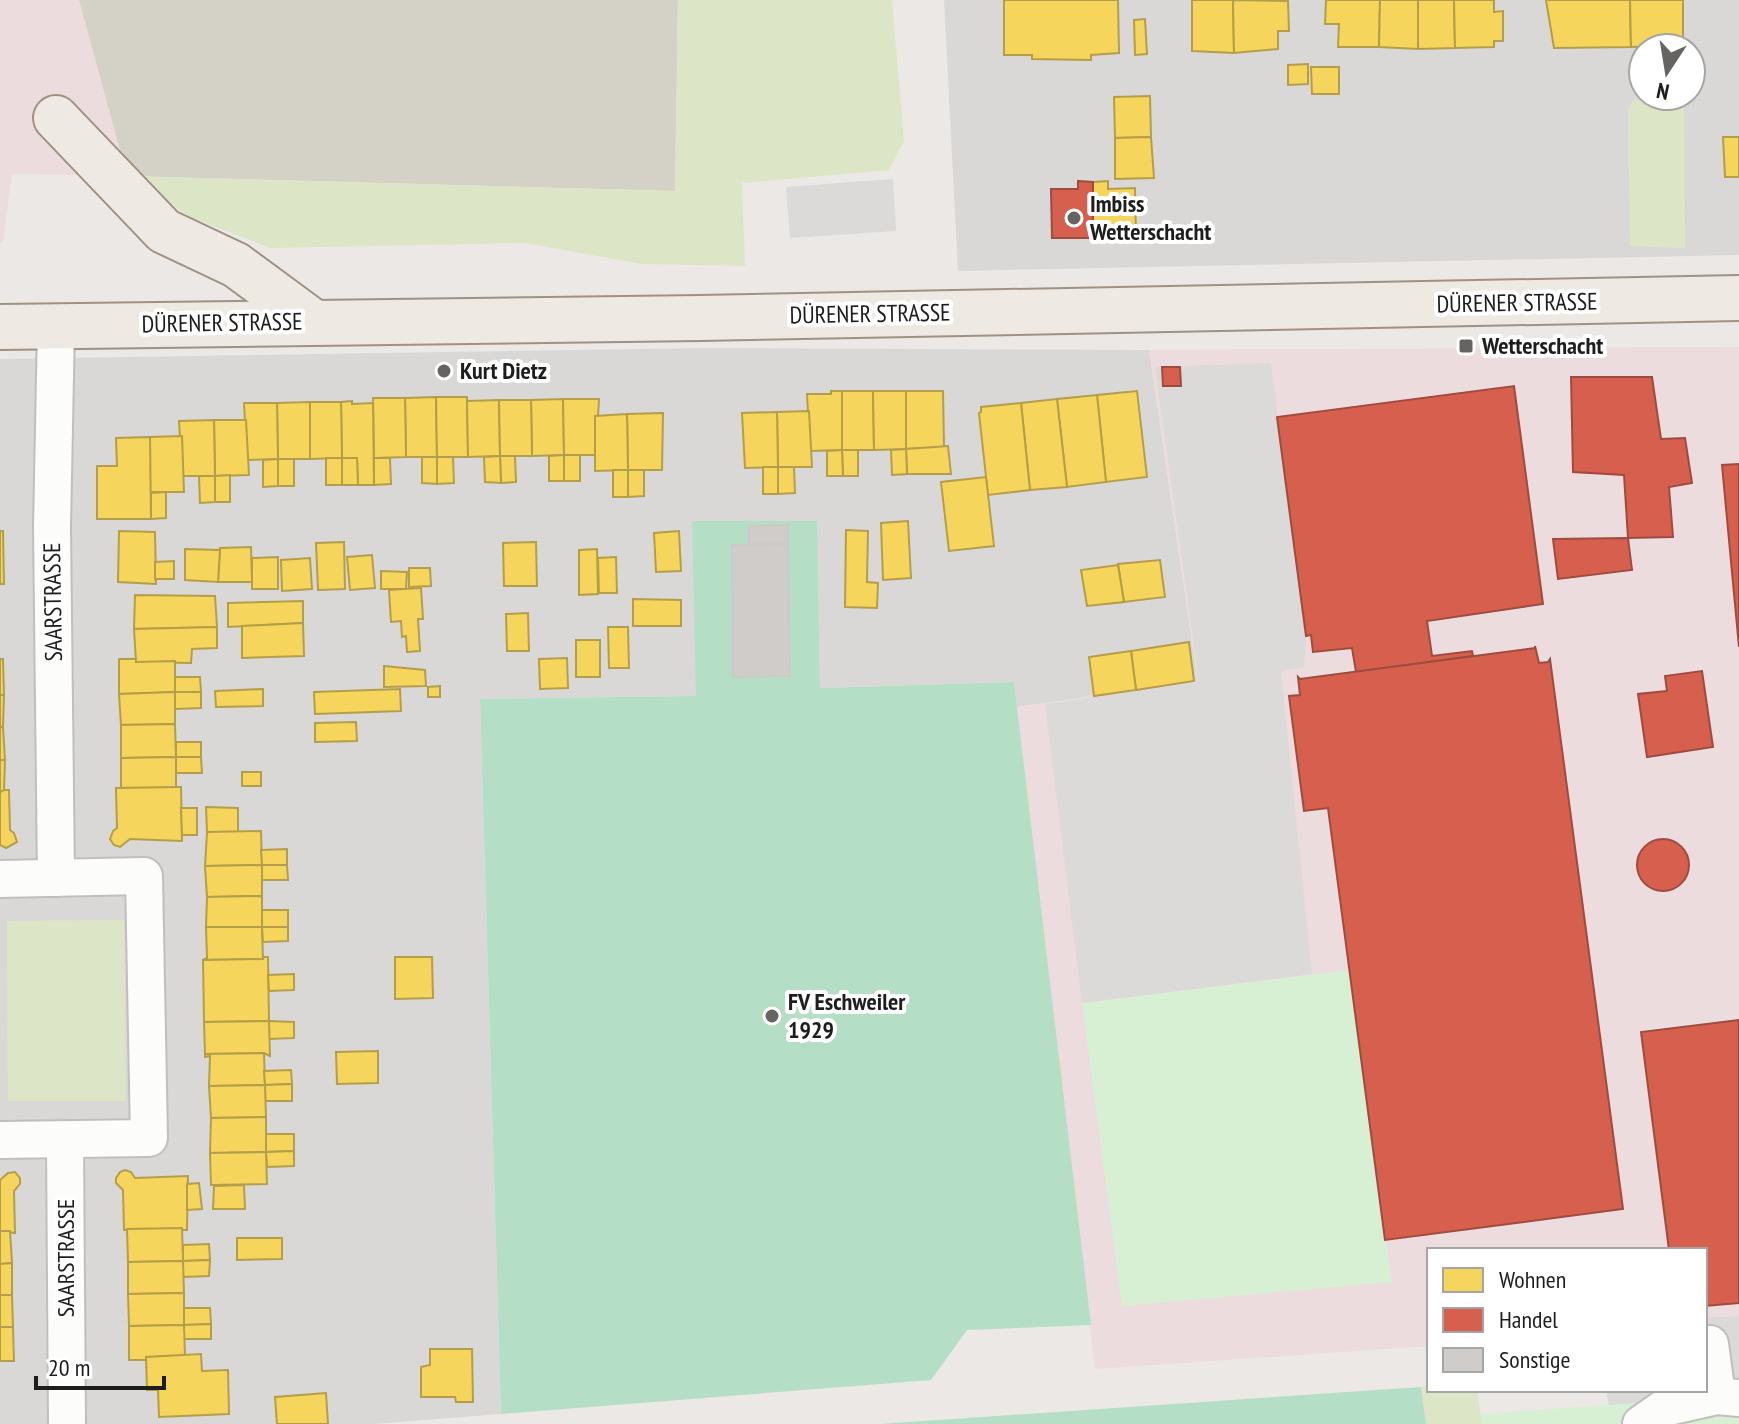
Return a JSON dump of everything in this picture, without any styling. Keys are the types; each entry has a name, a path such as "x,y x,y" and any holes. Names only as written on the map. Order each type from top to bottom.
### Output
{"main road":[{"path":"56,118 164,231 236,265 312,321"},
{"name":"DÜRENER STRASSE","path":"0,327 700,318 1739,298"}],"street":[{"name":"SAARSTRASSE","path":"56,326 52,527 56,878"},
{"path":"0,879 144,876 149,1138 0,1140"},
{"name":"SAARSTRASSE","path":"65,1140 67,1424"},
{"path":"1641,1424 1664,1408 1728,1397 1718,1344"}],"shaded area":[{"path":"0,0 79,0 127,176 12,174 3,242 0,244"},
{"path":"79,0 678,0 675,191 127,176"},
{"path":"944,0 1739,0 1739,255 958,271"},
{"path":"893,179 896,231 790,238 786,187"},
{"path":"1739,347 1739,1324 1707,1327 1707,1248 1427,1248 1427,1346 1095,1369 1017,707 1198,681 1149,350"},
{"path":"707,348 1149,350 1198,682 1017,707 1014,682 820,688 816,522 697,696 480,699 501,1414 374,1424 0,1424 0,359"},
{"path":"1271,363 1306,636 1304,667 1281,671 1312,974 1082,1003 1045,704 1199,682 1155,367"},
{"path":"1739,1316 1739,1396 1609,1405 1606,1392 1707,1392 1707,1318"}],"green space":[{"path":"678,0 892,0 904,141 889,170 742,183 745,266 642,264 525,243 271,248 192,218 127,176 675,191"},
{"path":"1628,112 1684,112 1685,248 1630,246"},
{"name":"FV Eschweiler 1929","path":"692,521 817,521 820,688 1014,682 1091,1325 967,1330 931,1380 501,1414 480,699 696,696"},
{"path":"124,920 126,1101 8,1101 7,921"},
{"path":"1349,970 1392,1282 1122,1306 1082,1003"},
{"path":"1427,1386 1427,1392 1477,1392 1482,1424 1426,1424 1421,1387"},
{"path":"1421,1387 1426,1424 880,1424"},
{"path":"1739,1396 1739,1424 1482,1424 1481,1414"}],"building: Wohnen":[{"path":"1004,0 1118,0 1119,53 1091,55 1091,60 1004,55"},
{"path":"1192,0 1233,0 1234,53 1192,51"},
{"path":"1233,0 1288,1 1289,31 1278,31 1278,49 1234,53"},
{"path":"1326,0 1380,0 1379,47 1338,47 1339,24 1325,24"},
{"path":"1380,0 1418,0 1418,49 1379,47"},
{"path":"1418,0 1454,0 1455,48 1418,49"},
{"path":"1454,0 1494,0 1494,12 1503,11 1503,41 1494,41 1494,47 1455,48"},
{"path":"1546,0 1630,0 1631,32 1627,32 1627,47 1554,48"},
{"path":"1630,0 1683,0 1683,32 1631,32"},
{"path":"1145,19 1147,54 1135,55 1134,20"},
{"path":"1308,64 1308,84 1288,85 1288,65"},
{"path":"1311,67 1339,67 1339,94 1312,94"},
{"path":"1150,96 1151,137 1115,138 1114,97"},
{"path":"1151,137 1154,178 1115,179 1115,138"},
{"path":"1723,137 1739,137 1739,177 1725,177"},
{"path":"1108,181 1108,189 1135,188 1136,237 1093,238 1093,182"},
{"path":"831,391 842,391 842,450 810,451 807,394 831,394"},
{"path":"842,391 873,391 874,450 842,450"},
{"path":"873,391 906,391 906,449 874,450"},
{"path":"906,391 943,391 944,447 906,449"},
{"path":"1137,391 1147,477 1106,482 1097,395"},
{"path":"1097,395 1106,482 1067,487 1057,399"},
{"path":"436,397 437,457 406,457 405,398"},
{"path":"436,397 467,397 468,457 437,457"},
{"path":"373,398 405,398 406,457 374,458"},
{"path":"563,399 564,455 532,456 531,400"},
{"path":"563,399 599,399 598,416 595,416 596,455 564,455"},
{"path":"1057,399 1067,487 1030,490 1021,403"},
{"path":"499,400 500,456 468,457 467,401"},
{"path":"499,400 531,400 532,456 500,456"},
{"path":"352,401 352,404 373,403 374,485 358,485 357,458 342,458 341,402"},
{"path":"310,402 310,459 278,459 277,403"},
{"path":"310,402 341,402 342,458 310,459"},
{"path":"244,403 277,403 278,459 247,460"},
{"path":"1021,403 1030,490 988,495 979,413 981,407"},
{"path":"809,411 812,467 778,467 777,412"},
{"path":"777,412 778,467 745,468 742,413"},
{"path":"663,413 662,470 628,470 627,414"},
{"path":"627,414 628,470 595,471 595,416"},
{"path":"214,420 246,420 249,475 215,476"},
{"path":"214,420 215,476 182,476 179,421"},
{"path":"182,436 184,492 150,492 150,437"},
{"path":"150,437 151,519 97,519 97,466 117,466 116,438"},
{"path":"948,446 951,474 907,474 906,449"},
{"path":"906,449 907,474 892,475 891,450"},
{"path":"842,450 858,450 858,476 843,476"},
{"path":"842,450 843,476 827,476 827,451"},
{"path":"564,455 580,455 580,481 564,481"},
{"path":"564,455 564,481 549,481 549,456"},
{"path":"500,456 515,456 516,482 501,483"},
{"path":"500,456 501,483 485,482 484,457"},
{"path":"422,457 437,457 437,484 422,483"},
{"path":"437,457 453,457 454,483 437,484"},
{"path":"326,458 342,458 342,485 326,485"},
{"path":"342,458 357,458 358,485 342,485"},
{"path":"374,458 390,458 391,484 374,485"},
{"path":"278,459 294,459 294,486 278,486"},
{"path":"278,459 278,486 263,487 263,460"},
{"path":"763,467 778,467 778,494 763,494"},
{"path":"778,467 794,467 795,493 778,494"},
{"path":"613,470 628,470 628,497 613,497"},
{"path":"628,470 644,470 644,496 628,497"},
{"path":"230,475 230,502 215,502 215,476"},
{"path":"199,476 215,476 215,502 200,503"},
{"path":"986,477 994,546 949,551 941,482"},
{"path":"166,492 166,518 151,519 151,493"},
{"path":"908,521 911,578 883,580 881,523"},
{"path":"846,530 868,531 867,582 878,583 877,608 845,607"},
{"path":"0,531 3,531 4,584 0,584"},
{"path":"119,531 155,532 156,584 118,582"},
{"path":"679,531 681,571 656,572 654,533"},
{"path":"344,542 345,589 318,590 316,543"},
{"path":"536,542 537,586 504,586 503,543"},
{"path":"251,547 252,582 218,582 220,548"},
{"path":"185,549 220,550 218,582 185,580"},
{"path":"597,549 598,594 579,595 579,550"},
{"path":"372,555 375,588 350,590 347,557"},
{"path":"278,557 278,589 252,589 252,558"},
{"path":"616,557 617,593 599,593 598,558"},
{"path":"310,558 312,589 282,591 281,560"},
{"path":"1160,560 1165,597 1124,602 1118,564"},
{"path":"174,561 174,579 155,579 155,562"},
{"path":"1118,565 1124,602 1087,606 1081,570"},
{"path":"409,568 430,568 431,586 409,587"},
{"path":"381,571 407,572 406,589 381,589"},
{"path":"421,588 423,619 418,619 420,651 407,652 401,621 391,622 389,590"},
{"path":"135,595 215,596 217,627 134,629"},
{"path":"633,599 681,600 681,626 633,626"},
{"path":"303,601 303,623 228,627 228,603"},
{"path":"528,613 529,651 507,651 506,614"},
{"path":"303,623 304,656 242,658 242,626"},
{"path":"217,627 217,648 192,649 191,663 136,662 134,629"},
{"path":"608,627 628,627 629,668 609,668"},
{"path":"576,640 600,640 600,677 576,677"},
{"path":"1189,642 1194,681 1136,690 1131,651"},
{"path":"1131,651 1136,690 1094,696 1089,657"},
{"path":"567,658 568,688 540,689 539,659"},
{"path":"0,659 3,659 4,695 0,695"},
{"path":"119,659 175,661 175,692 119,694"},
{"path":"384,666 425,670 426,686 384,687"},
{"path":"175,677 200,677 201,692 175,692"},
{"path":"440,686 440,697 428,697 428,687"},
{"path":"263,689 263,706 216,707 215,691"},
{"path":"400,689 401,711 315,714 314,692"},
{"path":"175,692 201,692 201,708 175,709"},
{"path":"175,692 175,724 121,725 119,694"},
{"path":"0,695 4,695 3,727 0,727"},
{"path":"356,722 357,741 315,742 315,723"},
{"path":"175,724 176,757 121,758 121,725"},
{"path":"0,727 3,727 5,760 0,760"},
{"path":"176,742 201,742 201,757 176,757"},
{"path":"176,757 201,757 202,773 175,773"},
{"path":"176,757 176,789 121,789 121,758"},
{"path":"0,760 5,760 4,792 0,792"},
{"path":"242,772 261,772 261,786 242,786"},
{"path":"181,787 182,841 130,839 120,847 114,845 110,839 117,828 116,788"},
{"path":"9,790 10,830 17,842 6,848 0,845 0,792"},
{"path":"206,807 238,808 238,832 207,832"},
{"path":"181,808 197,808 197,835 182,835"},
{"path":"261,831 262,865 205,866 207,832"},
{"path":"287,849 287,865 262,865 261,850"},
{"path":"262,865 287,865 288,880 262,880"},
{"path":"262,865 262,896 207,897 205,866"},
{"path":"262,896 262,927 206,927 207,897"},
{"path":"262,910 288,910 288,927 262,927"},
{"path":"206,927 262,927 263,959 203,960 207,958"},
{"path":"262,927 288,927 288,941 263,942"},
{"path":"268,957 269,1021 204,1022 203,960"},
{"path":"395,957 432,957 433,998 395,999"},
{"path":"294,974 294,990 269,991 268,975"},
{"path":"269,1021 294,1022 294,1038 269,1039"},
{"path":"269,1021 270,1056 264,1053 205,1054 204,1022"},
{"path":"378,1051 378,1083 337,1084 336,1052"},
{"path":"264,1053 265,1085 209,1086 210,1056 205,1057 205,1054"},
{"path":"291,1070 292,1084 265,1085 264,1071"},
{"path":"292,1084 292,1101 265,1101 265,1085"},
{"path":"265,1085 266,1117 211,1118 209,1086"},
{"path":"266,1117 266,1152 210,1153 211,1118"},
{"path":"266,1134 294,1134 294,1151 266,1152"},
{"path":"294,1151 294,1166 267,1167 266,1152"},
{"path":"266,1152 267,1184 211,1185 210,1153"},
{"path":"125,1170 135,1178 188,1176 187,1230 124,1230 123,1190 116,1183 116,1178"},
{"path":"15,1172 20,1184 14,1191 15,1233 0,1231 0,1180 8,1173"},
{"path":"199,1183 202,1209 187,1210 187,1184"},
{"path":"244,1185 245,1209 213,1209 214,1186"},
{"path":"182,1228 183,1261 128,1262 127,1229"},
{"path":"0,1231 10,1231 12,1263 0,1264"},
{"path":"237,1238 282,1238 282,1259 237,1260"},
{"path":"209,1244 210,1260 183,1261 183,1245"},
{"path":"210,1260 209,1276 183,1277 183,1261"},
{"path":"183,1261 184,1293 128,1294 128,1262"},
{"path":"12,1263 12,1295 0,1295 0,1264"},
{"path":"184,1293 184,1325 129,1326 128,1294"},
{"path":"0,1295 12,1295 13,1327 0,1327"},
{"path":"184,1308 210,1308 211,1324 184,1325"},
{"path":"211,1324 211,1339 184,1339 184,1325"},
{"path":"184,1325 185,1356 129,1360 129,1326"},
{"path":"0,1327 13,1327 14,1361 0,1361"},
{"path":"430,1349 472,1349 473,1402 456,1402 455,1397 421,1397 421,1367 430,1365"},
{"path":"201,1354 202,1371 228,1370 229,1414 159,1417 158,1390 147,1390 146,1357"},
{"path":"326,1393 328,1424 277,1424 275,1397"}],"building: Handel":[{"path":"1078,181 1093,182 1093,238 1052,238 1051,189 1078,189"},
{"path":"1162,367 1180,367 1181,386 1163,386"},
{"path":"1571,377 1652,377 1661,439 1685,438 1692,483 1669,487 1673,537 1628,538 1624,475 1573,472"},
{"path":"1514,386 1543,604 1427,621 1432,656 1472,651 1473,656 1356,672 1352,648 1313,652 1311,635 1306,636 1277,417"},
{"path":"1739,464 1739,647 1722,465"},
{"path":"1628,538 1632,570 1558,579 1553,539"},
{"path":"1535,646 1539,663 1550,659 1623,1209 1385,1240 1328,808 1304,811 1289,696 1300,695 1298,677"},
{"path":"1702,671 1713,747 1647,757 1638,694 1667,691 1665,676"},
{"path":"1663,839 1681,847 1689,865 1681,883 1663,891 1645,883 1637,865 1645,847"},
{"path":"1739,1020 1739,1303 1707,1306 1707,1248 1669,1248 1641,1032"}],"building: Sonstige":[{"path":"788,525 788,544 749,544 749,526"},
{"path":"788,544 790,676 733,677 732,545"}],"place":[{"name":"Imbiss Wetterschacht","path":"1074,218"},
{"name":"Wetterschacht","path":"1466,346"},
{"name":"Kurt Dietz","path":"444,371"},
{"name":"FV Eschweiler 1929","path":"772,1016"}]}
